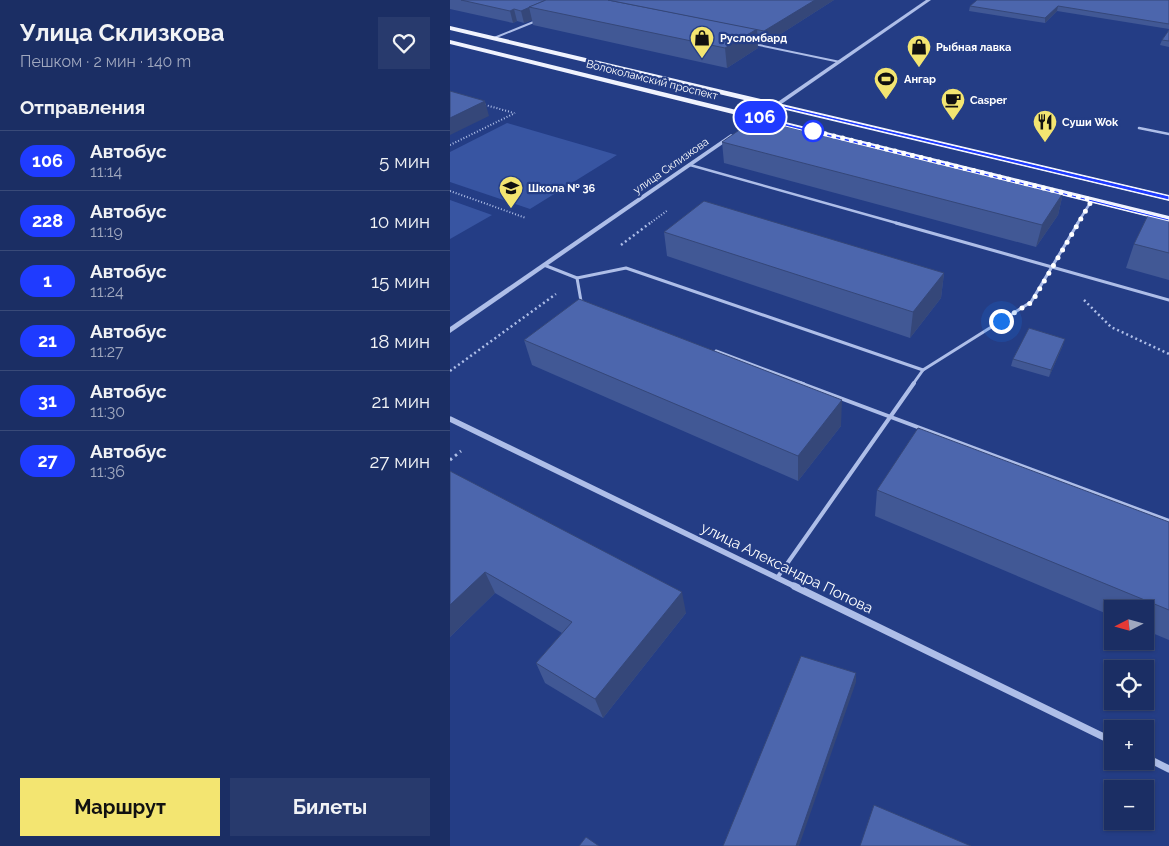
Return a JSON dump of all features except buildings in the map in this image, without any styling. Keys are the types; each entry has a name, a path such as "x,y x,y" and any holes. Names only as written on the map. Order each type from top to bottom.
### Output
{"main road":[{"name":"Волоколамский проспект","path":"450,28 1169,198"},
{"name":"Волоколамский проспект","path":"450,42 1169,219"}],"street":[{"path":"747,125 928,0"},
{"name":"улица Склизкова","path":"450,331 734,134"},
{"name":"улица Александра Попова","path":"450,419 1104,737"},
{"path":"1154,762 1169,769"}],"lane":[{"path":"494,38 543,18"},
{"path":"745,43 840,62"},
{"path":"1139,128 1169,134"},
{"path":"690,165 1169,300"},
{"path":"776,578 923,370 1032,302 1092,200"},
{"path":"544,266 577,278 626,268 923,370"},
{"path":"577,278 581,301 590,304"},
{"path":"708,349 1169,521"}],"path":[{"path":"450,145 515,113 478,102"},
{"path":"450,191 526,218"},
{"path":"1052,268 1111,327 1169,354"}],"shaded area":[{"path":"507,123 617,155 530,209 450,182 450,152"},
{"path":"450,200 492,215 450,239"}],"bus line":[{"name":"106","path":"1169,198 778,105 759,118 1169,219"}],"place":[{"name":"Русломбард","path":"702,59"},
{"name":"Рыбная лавка","path":"919,68"},
{"name":"Ангар","path":"886,100"},
{"name":"Casper","path":"953,121"},
{"name":"Суши Wok","path":"1045,143"},
{"name":"Школа № 36","path":"511,209"}],"route":[{"path":"813,131 806,129 1092,200 1032,302 1001,321"}]}
